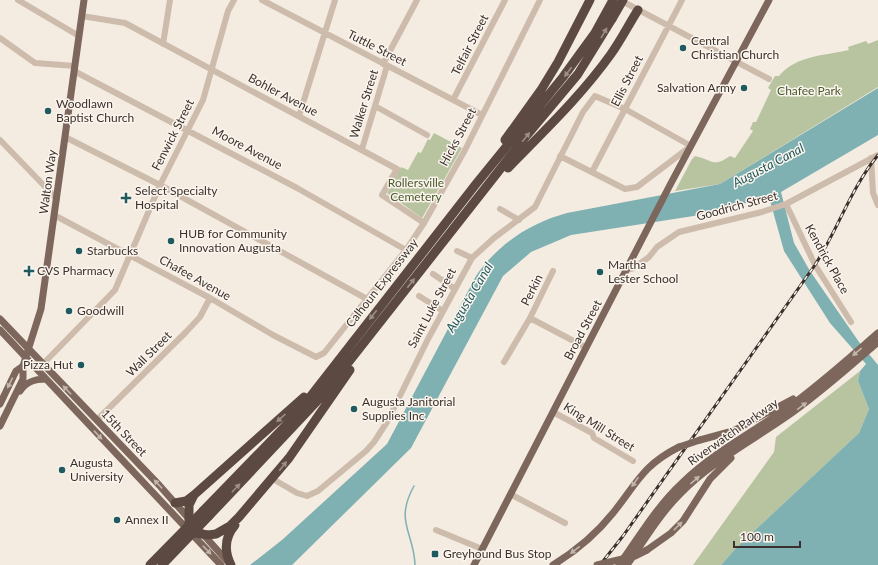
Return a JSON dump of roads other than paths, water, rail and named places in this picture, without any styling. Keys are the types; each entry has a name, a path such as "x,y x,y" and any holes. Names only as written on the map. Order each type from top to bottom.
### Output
{"highway":[{"path":"442,227 541,90 558,62 590,0"},
{"name":"Calhoun Expressway","path":"150,565 206,514 322,396 473,203 578,74 608,18 613,0"},
{"name":"Calhoun Expressway","path":"162,565 296,415 442,227 563,77 622,0"},
{"path":"473,203 563,113 612,53 638,10"},
{"path":"194,495 189,505 189,532 202,534 220,532 230,526 289,458 401,295"},
{"path":"175,503 186,501 194,495 281,418 329,372"},
{"path":"231,565 227,556 226,543 230,531 239,517"}],"main road":[{"name":"Walton Way","path":"1,424 22,379 26,358 42,309 84,0"},
{"name":"Broad Street","path":"474,565 512,495 585,347 769,0"},
{"name":"15th Street","path":"0,319 175,503 231,565"},
{"name":"15th Street","path":"0,330 221,565"},
{"name":"Riverwatch Parkway","path":"627,565 679,494 705,472 808,402 878,333"},
{"name":"Riverwatch Parkway","path":"619,565 652,518 681,483 712,459 788,408 821,382 837,373 878,342"},
{"name":"Walton Way","path":"0,404 16,371 24,366"},
{"path":"10,405 23,386 32,380 46,379"},
{"path":"553,565 596,532 613,513 640,476 663,455 679,447 733,431 821,382"},
{"path":"597,565 634,556 647,550 671,533 683,521 710,479 724,465 763,433"}],"street":[{"path":"18,0 79,36"},
{"path":"163,44 170,0"},
{"name":"Fenwick Street","path":"43,364 115,290 160,185 203,100 228,11 234,0"},
{"name":"Tuttle Street","path":"262,0 482,115"},
{"path":"299,116 335,0"},
{"name":"Walker Street","path":"362,149 385,65 417,0"},
{"name":"Telfair Street","path":"453,100 505,0"},
{"name":"Hicks Street","path":"324,353 406,250 424,223 482,115 540,0"},
{"path":"622,0 638,10 769,79"},
{"name":"Ellis Street","path":"592,172 682,0"},
{"name":"Bohler Avenue","path":"82,16 125,23 397,169 382,195 424,223"},
{"name":"Moore Avenue","path":"0,38 35,63 75,69 310,195 406,250"},
{"name":"Saint Luke Street","path":"273,478 297,493 307,496 318,491 366,451 386,422 472,258 494,238 535,207 583,112 595,96 625,110"},
{"path":"375,106 427,135"},
{"path":"560,156 625,189 637,187 691,146 625,110"},
{"path":"65,137 160,185 367,299"},
{"path":"0,140 57,199"},
{"name":"Goodrich Street","path":"627,270 634,268 679,232 770,210 786,204 878,155"},
{"path":"871,158 873,193 878,205"},
{"name":"Kendrick Place","path":"786,204 815,265 851,322"},
{"path":"500,209 519,220"},
{"name":"Chafee Avenue","path":"54,215 130,254 307,354 316,357 324,353"},
{"path":"457,250 472,258"},
{"name":"Perkin","path":"504,362 530,318 554,271"},
{"path":"433,274 455,289"},
{"path":"419,296 443,312"},
{"name":"Wall Street","path":"97,420 200,317 210,298"},
{"path":"530,318 585,347"},
{"name":"King Mill Street","path":"553,412 592,433 594,438 633,461"},
{"path":"512,495 565,523"},
{"path":"436,530 482,549"}],"water":[{"name":"Augusta Canal","path":"878,88 878,135 781,192 794,243 810,271 859,342 878,365 878,565 721,565 737,547 859,433 869,409 858,381 860,371 866,364 830,323 784,251 769,197 700,215 571,235 531,252 503,276 411,448 292,565 250,565 282,540 387,444 476,276 494,254 516,236 553,217 567,213 720,184"}],"waterway":[{"path":"414,486 408,498 405,518 412,544 415,565"}],"railway":[{"path":"600,565 623,536 815,265 860,181 878,155"}],"place":[{"name":"Central Christian Church","path":"683,48"},
{"name":"Salvation Army","path":"744,88"},
{"name":"Woodlawn Baptist Church","path":"48,111"},
{"name":"Select Specialty Hospital","path":"126,198"},
{"name":"HUB for Community Innovation Augusta","path":"171,241"},
{"name":"Starbucks","path":"79,251"},
{"name":"CVS Pharmacy","path":"29,271"},
{"name":"Martha Lester School","path":"600,272"},
{"name":"Goodwill","path":"69,311"},
{"name":"Pizza Hut","path":"81,365"},
{"name":"Augusta Janitorial Supplies Inc","path":"354,409"},
{"name":"Augusta University","path":"62,470"},
{"name":"Annex II","path":"117,520"},
{"name":"Greyhound Bus Stop","path":"435,554"}],"park label":[{"name":"Chafee Park","path":"809,91"},
{"name":"Rollersville Cemetery","path":"416,190"}]}
